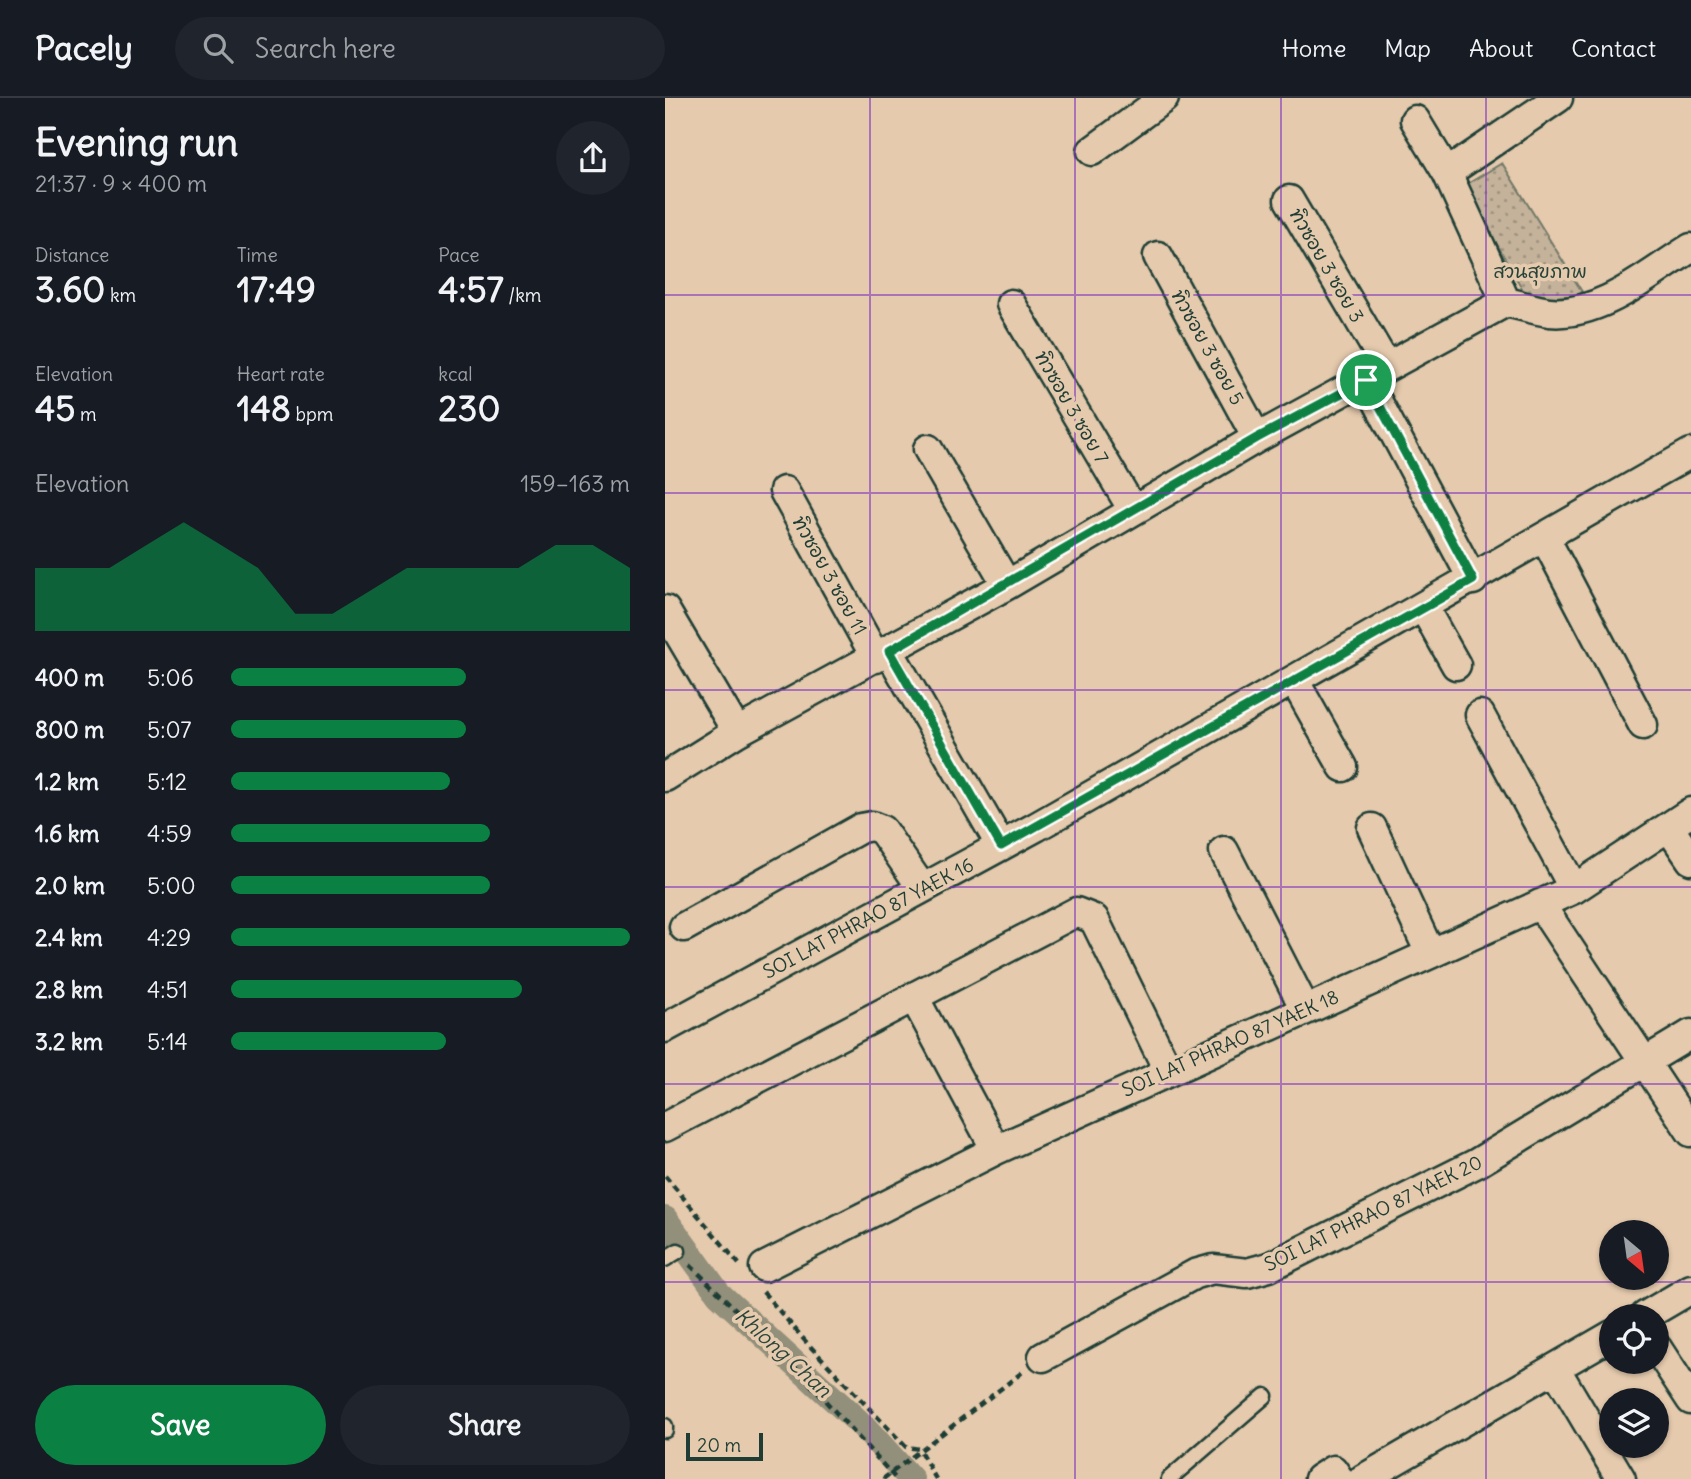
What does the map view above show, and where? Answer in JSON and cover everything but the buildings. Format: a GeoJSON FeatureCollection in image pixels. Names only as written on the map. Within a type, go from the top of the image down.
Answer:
{"type":"FeatureCollection","features":[{"type":"Feature","properties":{"kind":"street"},"geometry":{"type":"LineString","coordinates":[[1092,151],[1164,98]]}},
{"type":"Feature","properties":{"kind":"street"},"geometry":{"type":"LineString","coordinates":[[1447,173],[1558,98]]}},
{"type":"Feature","properties":{"kind":"street"},"geometry":{"type":"LineString","coordinates":[[1415,120],[1447,173],[1506,302]]}},
{"type":"Feature","properties":{"kind":"street","name":"ทิวซอย 3 ซอย 3"},"geometry":{"type":"LineString","coordinates":[[1289,200],[1376,373],[1473,580]]}},
{"type":"Feature","properties":{"kind":"street"},"geometry":{"type":"LineString","coordinates":[[665,777],[737,732],[1007,585],[1257,438],[1506,302],[1551,312],[1579,310],[1605,301],[1691,248]]}},
{"type":"Feature","properties":{"kind":"street","name":"ทิวซอย 3 ซอย 5"},"geometry":{"type":"LineString","coordinates":[[1158,256],[1257,438]]}},
{"type":"Feature","properties":{"kind":"street","name":"ทิวซอย 3 ซอย 7"},"geometry":{"type":"LineString","coordinates":[[1011,304],[1133,510]]}},
{"type":"Feature","properties":{"kind":"street"},"geometry":{"type":"LineString","coordinates":[[928,449],[1007,585]]}},
{"type":"Feature","properties":{"kind":"street","name":"SOI LAT PHRAO 87 YAEK 16"},"geometry":{"type":"LineString","coordinates":[[665,1028],[1001,846],[1473,580],[1691,453]]}},
{"type":"Feature","properties":{"kind":"street","name":"ทิวซอย 3 ซอย 11"},"geometry":{"type":"LineString","coordinates":[[784,491],[1001,846]]}},
{"type":"Feature","properties":{"kind":"street"},"geometry":{"type":"LineString","coordinates":[[1545,538],[1643,725]]}},
{"type":"Feature","properties":{"kind":"street"},"geometry":{"type":"LineString","coordinates":[[1423,608],[1456,665]]}},
{"type":"Feature","properties":{"kind":"street"},"geometry":{"type":"LineString","coordinates":[[665,610],[737,732]]}},
{"type":"Feature","properties":{"kind":"street"},"geometry":{"type":"LineString","coordinates":[[1294,680],[1343,767]]}},
{"type":"Feature","properties":{"kind":"street"},"geometry":{"type":"LineString","coordinates":[[1479,715],[1574,889]]}},
{"type":"Feature","properties":{"kind":"street"},"geometry":{"type":"LineString","coordinates":[[1680,821],[1691,860]]}},
{"type":"Feature","properties":{"kind":"street","name":"SOI LAT PHRAO 87 YAEK 18"},"geometry":{"type":"LineString","coordinates":[[756,1274],[996,1150],[1168,1070],[1574,889],[1680,821]]}},
{"type":"Feature","properties":{"kind":"street"},"geometry":{"type":"LineString","coordinates":[[684,927],[861,828],[872,826],[882,831],[922,888]]}},
{"type":"Feature","properties":{"kind":"street"},"geometry":{"type":"LineString","coordinates":[[1372,828],[1430,953]]}},
{"type":"Feature","properties":{"kind":"street"},"geometry":{"type":"LineString","coordinates":[[1224,851],[1305,1009]]}},
{"type":"Feature","properties":{"kind":"street"},"geometry":{"type":"LineString","coordinates":[[1540,904],[1691,1132]]}},
{"type":"Feature","properties":{"kind":"street"},"geometry":{"type":"LineString","coordinates":[[665,1127],[1076,912],[1094,919],[1168,1070]]}},
{"type":"Feature","properties":{"kind":"street"},"geometry":{"type":"LineString","coordinates":[[914,997],[996,1150]]}},
{"type":"Feature","properties":{"kind":"street","name":"SOI LAT PHRAO 87 YAEK 20"},"geometry":{"type":"LineString","coordinates":[[1043,1357],[1195,1274],[1213,1269],[1247,1273],[1269,1267],[1477,1163],[1691,1034]]}},
{"type":"Feature","properties":{"kind":"street"},"geometry":{"type":"LineString","coordinates":[[1665,1304],[1691,1289]]}},
{"type":"Feature","properties":{"kind":"street"},"geometry":{"type":"LineString","coordinates":[[1363,1479],[1599,1343]]}},
{"type":"Feature","properties":{"kind":"street"},"geometry":{"type":"LineString","coordinates":[[1669,1366],[1691,1400]]}},
{"type":"Feature","properties":{"kind":"street"},"geometry":{"type":"LineString","coordinates":[[1555,1368],[1621,1479]]}},
{"type":"Feature","properties":{"kind":"street"},"geometry":{"type":"LineString","coordinates":[[1319,1479],[1333,1470],[1339,1479]]}},
{"type":"Feature","properties":{"kind":"lane"},"geometry":{"type":"LineString","coordinates":[[665,1259],[678,1251]]}},
{"type":"Feature","properties":{"kind":"lane"},"geometry":{"type":"LineString","coordinates":[[1170,1479],[1265,1396]]}},
{"type":"Feature","properties":{"kind":"path"},"geometry":{"type":"LineString","coordinates":[[665,1176],[756,1274],[807,1343],[906,1447],[919,1449]]}},
{"type":"Feature","properties":{"kind":"path"},"geometry":{"type":"LineString","coordinates":[[678,1251],[700,1276],[793,1365],[896,1479]]}},
{"type":"Feature","properties":{"kind":"path"},"geometry":{"type":"LineString","coordinates":[[883,1479],[1043,1357]]}},
{"type":"Feature","properties":{"kind":"path"},"geometry":{"type":"LineString","coordinates":[[919,1449],[936,1479]]}},
{"type":"Feature","properties":{"kind":"green space","name":"สวนสุขภาพ"},"geometry":{"type":"Polygon","coordinates":[[[1502,163],[1584,295],[1565,303],[1528,299],[1464,186],[1502,163]]]}},
{"type":"Feature","properties":{"kind":"waterway","name":"Khlong Chan"},"geometry":{"type":"LineString","coordinates":[[665,1219],[719,1294],[863,1426],[911,1479]]}},
{"type":"Feature","properties":{"kind":"route"},"geometry":{"type":"LineString","coordinates":[[1366,380],[1473,580],[1001,846],[889,651],[1257,438],[1366,380]]}}]}
